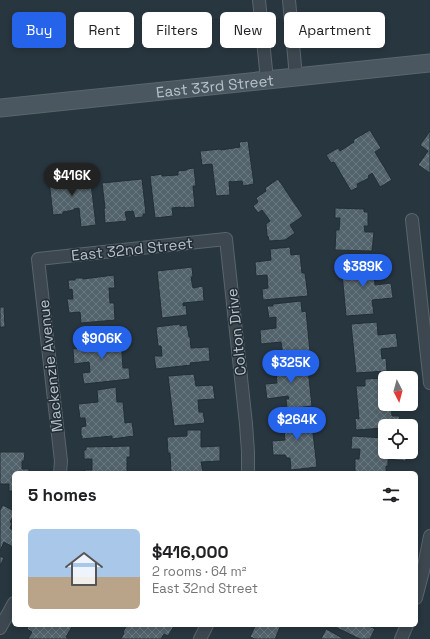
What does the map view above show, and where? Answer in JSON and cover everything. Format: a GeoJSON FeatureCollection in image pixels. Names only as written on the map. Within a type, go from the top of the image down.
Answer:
{"type":"FeatureCollection","features":[{"type":"Feature","properties":{"kind":"street"},"geometry":{"type":"LineString","coordinates":[[259,0],[267,80]]}},
{"type":"Feature","properties":{"kind":"street"},"geometry":{"type":"LineString","coordinates":[[289,0],[296,77]]}},
{"type":"Feature","properties":{"kind":"street","name":"East 33rd Street"},"geometry":{"type":"LineString","coordinates":[[0,108],[430,63]]}},
{"type":"Feature","properties":{"kind":"street"},"geometry":{"type":"LineString","coordinates":[[412,220],[430,383]]}},
{"type":"Feature","properties":{"kind":"street","name":"East 32nd Street"},"geometry":{"type":"LineString","coordinates":[[38,259],[226,239]]}},
{"type":"Feature","properties":{"kind":"street","name":"Colton Drive"},"geometry":{"type":"LineString","coordinates":[[226,239],[246,424],[248,471]]}},
{"type":"Feature","properties":{"kind":"street","name":"Mackenzie Avenue"},"geometry":{"type":"LineString","coordinates":[[38,259],[60,454],[60,471]]}},
{"type":"Feature","properties":{"kind":"street"},"geometry":{"type":"LineString","coordinates":[[418,590],[430,536]]}},
{"type":"Feature","properties":{"kind":"street"},"geometry":{"type":"LineString","coordinates":[[0,628],[12,607]]}},
{"type":"Feature","properties":{"kind":"street"},"geometry":{"type":"LineString","coordinates":[[200,639],[206,627]]}},
{"type":"Feature","properties":{"kind":"street"},"geometry":{"type":"LineString","coordinates":[[401,639],[406,627]]}},
{"type":"Feature","properties":{"kind":"building"},"geometry":{"type":"Polygon","coordinates":[[[370,130],[381,148],[375,152],[392,180],[380,187],[372,173],[368,176],[369,178],[357,184],[358,187],[351,191],[334,162],[331,163],[326,155],[338,148],[340,151],[354,142],[353,140],[370,130]]]}},
{"type":"Feature","properties":{"kind":"building"},"geometry":{"type":"Polygon","coordinates":[[[430,131],[430,173],[418,165],[428,151],[420,145],[430,131]]]}},
{"type":"Feature","properties":{"kind":"building"},"geometry":{"type":"Polygon","coordinates":[[[248,141],[254,184],[243,186],[242,181],[231,181],[229,182],[230,195],[216,196],[212,164],[202,165],[200,151],[240,147],[239,142],[248,141]]]}},
{"type":"Feature","properties":{"kind":"building"},"geometry":{"type":"Polygon","coordinates":[[[194,168],[196,186],[193,186],[195,207],[172,208],[173,216],[155,218],[150,176],[162,174],[162,176],[178,175],[178,171],[194,168]]]}},
{"type":"Feature","properties":{"kind":"building"},"geometry":{"type":"Polygon","coordinates":[[[60,172],[61,179],[90,175],[96,225],[81,227],[79,208],[63,212],[63,214],[53,215],[49,181],[46,181],[45,173],[60,172]]]}},
{"type":"Feature","properties":{"kind":"building"},"geometry":{"type":"Polygon","coordinates":[[[142,179],[146,214],[143,214],[143,217],[135,218],[133,211],[125,212],[127,221],[105,223],[102,183],[142,179]]]}},
{"type":"Feature","properties":{"kind":"building"},"geometry":{"type":"Polygon","coordinates":[[[278,179],[303,216],[290,225],[295,233],[285,240],[269,241],[266,224],[270,221],[262,210],[258,213],[253,206],[258,202],[256,198],[266,191],[265,188],[278,179]]]}},
{"type":"Feature","properties":{"kind":"building"},"geometry":{"type":"Polygon","coordinates":[[[335,208],[364,209],[364,212],[368,212],[368,226],[364,226],[365,232],[374,232],[372,251],[335,250],[336,230],[339,230],[340,218],[335,218],[335,208]]]}},
{"type":"Feature","properties":{"kind":"building"},"geometry":{"type":"Polygon","coordinates":[[[290,247],[291,255],[300,254],[302,273],[305,273],[308,296],[263,300],[262,289],[268,288],[267,275],[256,276],[255,262],[271,260],[270,249],[290,247]]]}},
{"type":"Feature","properties":{"kind":"building"},"geometry":{"type":"Polygon","coordinates":[[[371,261],[371,263],[378,263],[380,274],[374,274],[375,285],[391,283],[393,298],[372,300],[374,314],[346,316],[342,273],[346,273],[345,264],[371,261]]]}},
{"type":"Feature","properties":{"kind":"building"},"geometry":{"type":"Polygon","coordinates":[[[192,267],[193,277],[191,277],[193,288],[203,286],[204,301],[183,303],[183,306],[186,305],[187,315],[162,318],[157,271],[192,267]]]}},
{"type":"Feature","properties":{"kind":"building"},"geometry":{"type":"Polygon","coordinates":[[[114,275],[115,288],[109,288],[110,303],[114,303],[115,320],[81,323],[80,312],[69,313],[67,299],[73,299],[72,289],[69,290],[68,280],[75,280],[75,278],[83,279],[114,275]]]}},
{"type":"Feature","properties":{"kind":"building"},"geometry":{"type":"Polygon","coordinates":[[[301,301],[302,312],[306,311],[310,352],[283,355],[281,342],[261,344],[260,330],[276,328],[276,317],[269,318],[267,306],[301,301]]]}},
{"type":"Feature","properties":{"kind":"building"},"geometry":{"type":"Polygon","coordinates":[[[0,307],[4,307],[5,327],[0,327],[0,307]]]}},
{"type":"Feature","properties":{"kind":"building"},"geometry":{"type":"Polygon","coordinates":[[[377,322],[378,335],[396,333],[398,347],[381,349],[382,359],[386,358],[387,371],[356,373],[351,324],[377,322]]]}},
{"type":"Feature","properties":{"kind":"building"},"geometry":{"type":"Polygon","coordinates":[[[180,324],[180,326],[187,325],[191,348],[209,347],[210,361],[156,369],[154,356],[162,356],[161,346],[158,346],[156,327],[180,324]]]}},
{"type":"Feature","properties":{"kind":"building"},"geometry":{"type":"Polygon","coordinates":[[[108,332],[109,341],[121,340],[123,368],[129,368],[130,379],[84,384],[82,373],[90,372],[89,362],[74,364],[73,349],[91,347],[90,334],[108,332]]]}},
{"type":"Feature","properties":{"kind":"building"},"geometry":{"type":"Polygon","coordinates":[[[307,360],[312,406],[287,409],[286,399],[289,399],[288,396],[267,399],[265,384],[277,383],[276,373],[272,373],[271,364],[307,360]]]}},
{"type":"Feature","properties":{"kind":"building"},"geometry":{"type":"Polygon","coordinates":[[[194,374],[196,386],[213,385],[215,399],[198,400],[199,412],[203,412],[205,423],[174,426],[168,376],[194,374]]]}},
{"type":"Feature","properties":{"kind":"building"},"geometry":{"type":"Polygon","coordinates":[[[378,378],[378,411],[392,411],[392,416],[399,416],[400,419],[378,419],[378,428],[356,430],[355,418],[359,419],[356,386],[365,386],[365,379],[378,378]]]}},
{"type":"Feature","properties":{"kind":"building"},"geometry":{"type":"Polygon","coordinates":[[[116,387],[117,402],[123,402],[125,423],[132,422],[134,436],[112,439],[112,436],[82,439],[81,427],[86,426],[85,418],[80,418],[78,404],[98,402],[97,390],[116,387]]]}},
{"type":"Feature","properties":{"kind":"building"},"geometry":{"type":"Polygon","coordinates":[[[316,414],[317,433],[313,433],[317,467],[291,470],[290,458],[287,458],[285,455],[273,455],[272,441],[285,440],[284,429],[274,430],[273,419],[316,414]]]}},
{"type":"Feature","properties":{"kind":"building"},"geometry":{"type":"Polygon","coordinates":[[[187,430],[201,430],[201,447],[220,446],[220,461],[201,462],[203,471],[171,471],[167,437],[187,436],[187,430]]]}},
{"type":"Feature","properties":{"kind":"building"},"geometry":{"type":"Polygon","coordinates":[[[352,436],[378,438],[378,459],[388,459],[386,471],[355,471],[355,459],[359,459],[360,449],[351,449],[352,436]]]}},
{"type":"Feature","properties":{"kind":"building"},"geometry":{"type":"Polygon","coordinates":[[[130,446],[130,457],[127,457],[127,471],[85,471],[92,470],[92,459],[84,459],[84,450],[86,450],[86,447],[130,446]]]}},
{"type":"Feature","properties":{"kind":"building"},"geometry":{"type":"Polygon","coordinates":[[[0,452],[25,452],[24,461],[22,461],[22,469],[29,469],[29,471],[12,471],[12,491],[9,491],[9,484],[0,484],[0,452]]]}},
{"type":"Feature","properties":{"kind":"building"},"geometry":{"type":"Polygon","coordinates":[[[388,459],[406,459],[406,461],[388,459]]]}},
{"type":"Feature","properties":{"kind":"building"},"geometry":{"type":"Polygon","coordinates":[[[3,505],[12,510],[12,518],[10,522],[12,523],[10,528],[12,530],[12,546],[4,542],[0,551],[0,510],[3,505]]]}},
{"type":"Feature","properties":{"kind":"building"},"geometry":{"type":"Polygon","coordinates":[[[0,556],[4,558],[0,566],[0,556]]]}},
{"type":"Feature","properties":{"kind":"building"},"geometry":{"type":"Polygon","coordinates":[[[28,627],[72,627],[66,637],[69,639],[28,639],[32,632],[27,629],[28,627]]]}},
{"type":"Feature","properties":{"kind":"building"},"geometry":{"type":"Polygon","coordinates":[[[126,627],[173,627],[168,636],[164,634],[161,639],[121,639],[124,633],[123,632],[126,627]]]}},
{"type":"Feature","properties":{"kind":"building"},"geometry":{"type":"Polygon","coordinates":[[[255,627],[280,627],[275,639],[255,639],[250,637],[255,627]]]}},
{"type":"Feature","properties":{"kind":"building"},"geometry":{"type":"Polygon","coordinates":[[[335,627],[371,627],[375,629],[370,639],[360,639],[335,627]]]}},
{"type":"Feature","properties":{"kind":"building"},"geometry":{"type":"Polygon","coordinates":[[[326,629],[330,631],[344,639],[321,639],[326,629]]]}}]}
